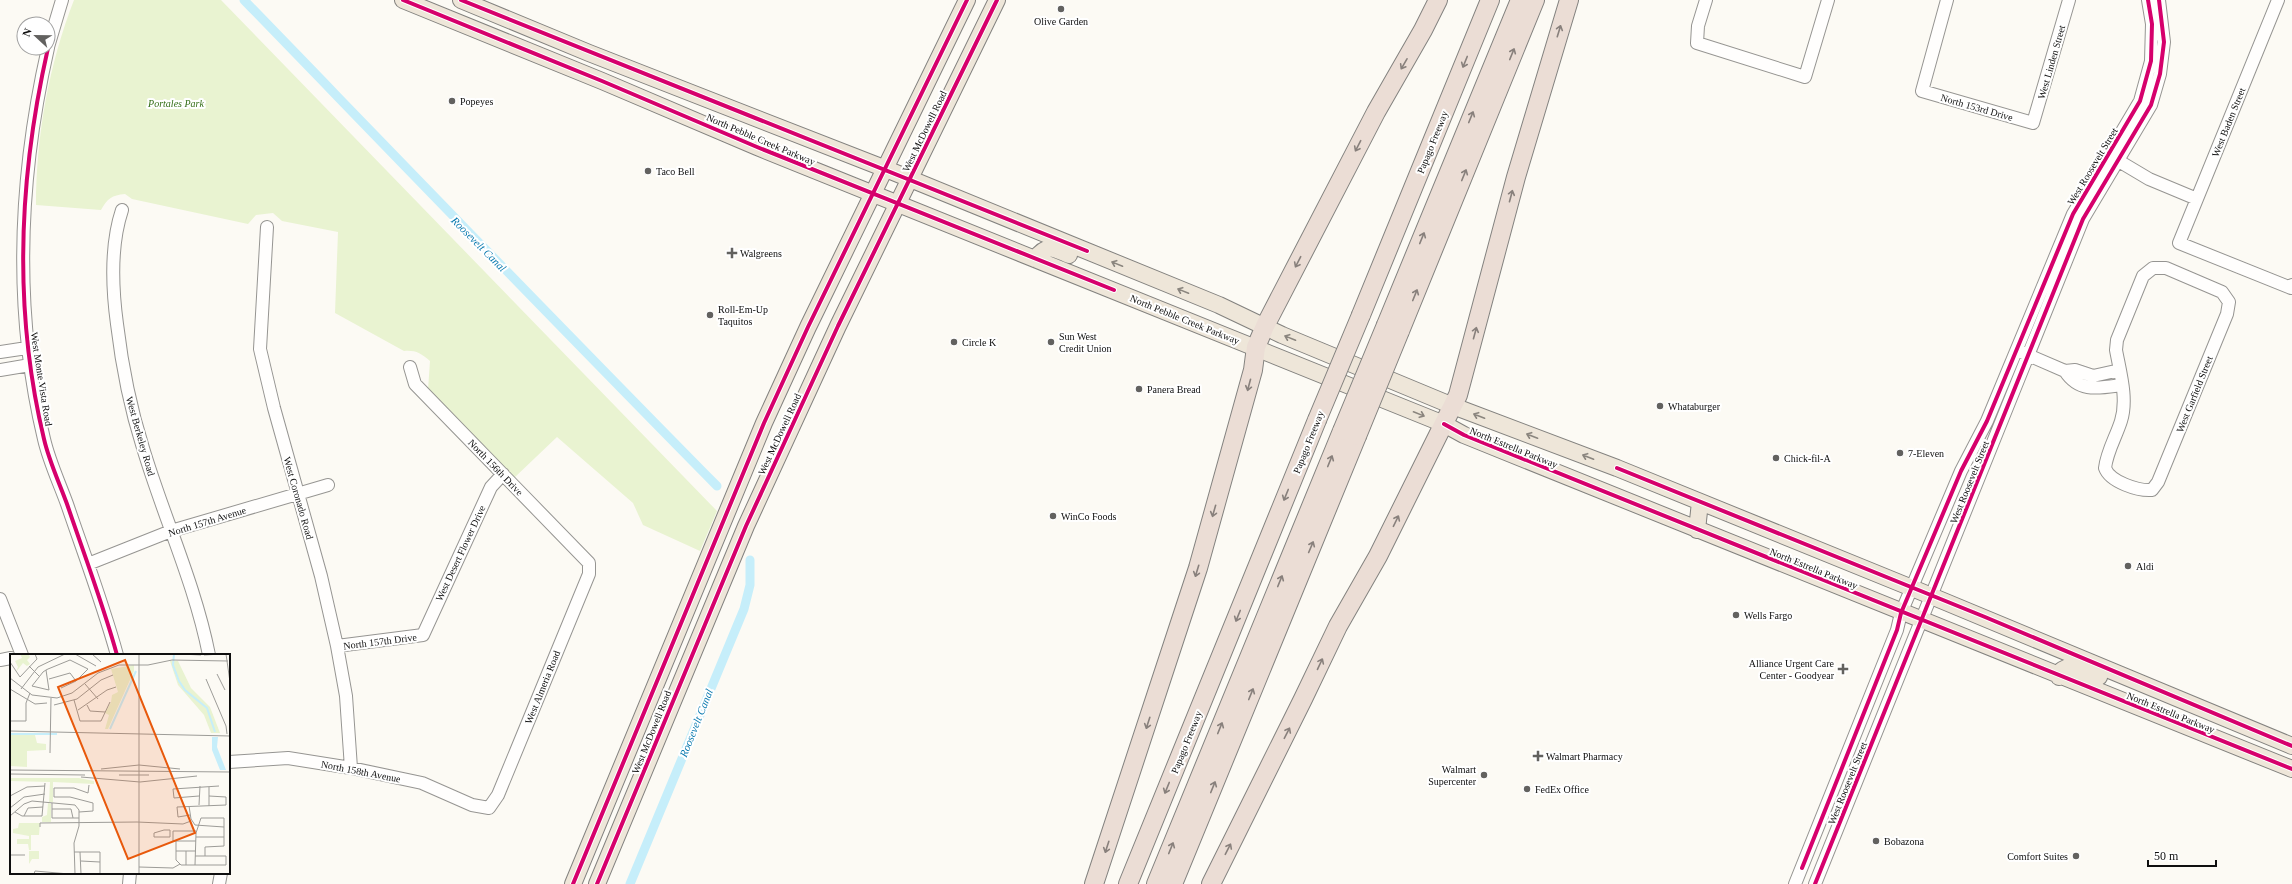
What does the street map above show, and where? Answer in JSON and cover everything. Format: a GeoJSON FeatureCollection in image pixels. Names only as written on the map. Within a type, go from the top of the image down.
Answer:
{"type":"FeatureCollection","features":[{"type":"Feature","properties":{"kind":"highway"},"geometry":{"type":"LineString","coordinates":[[1094,884],[1198,568],[1253,370],[1256,347],[1264,326],[1376,112],[1423,30],[1438,0]]}},
{"type":"Feature","properties":{"kind":"highway","name":"Papago Freeway"},"geometry":{"type":"LineString","coordinates":[[1128,884],[1490,0]]}},
{"type":"Feature","properties":{"kind":"highway"},"geometry":{"type":"LineString","coordinates":[[1173,884],[1393,328],[1520,0]]}},
{"type":"Feature","properties":{"kind":"highway"},"geometry":{"type":"LineString","coordinates":[[1393,328],[1535,0]]}},
{"type":"Feature","properties":{"kind":"highway"},"geometry":{"type":"LineString","coordinates":[[1211,884],[1338,626],[1378,556],[1458,395],[1477,328],[1516,176],[1569,0]]}},
{"type":"Feature","properties":{"kind":"highway"},"geometry":{"type":"LineString","coordinates":[[1156,884],[1350,434]]}},
{"type":"Feature","properties":{"kind":"main road","name":"North Pebble Creek Parkway"},"geometry":{"type":"LineString","coordinates":[[402,0],[898,204],[1256,347]]}},
{"type":"Feature","properties":{"kind":"main road","name":"North Pebble Creek Parkway"},"geometry":{"type":"LineString","coordinates":[[461,0],[546,36],[886,169],[1264,326]]}},
{"type":"Feature","properties":{"kind":"main road","name":"West McDowell Road"},"geometry":{"type":"LineString","coordinates":[[573,884],[764,423],[808,327],[967,0]]}},
{"type":"Feature","properties":{"kind":"main road"},"geometry":{"type":"LineString","coordinates":[[988,0],[988,20]]}},
{"type":"Feature","properties":{"kind":"main road","name":"West McDowell Road"},"geometry":{"type":"LineString","coordinates":[[597,884],[674,695],[743,532],[909,179],[997,0]]}},
{"type":"Feature","properties":{"kind":"main road"},"geometry":{"type":"LineString","coordinates":[[1035,259],[1046,248],[1052,248],[1076,258],[1087,252]]}},
{"type":"Feature","properties":{"kind":"main road","name":"North Estrella Parkway"},"geometry":{"type":"LineString","coordinates":[[1264,326],[1453,406],[1700,502],[2286,743]]}},
{"type":"Feature","properties":{"kind":"main road","name":"North Estrella Parkway"},"geometry":{"type":"LineString","coordinates":[[1256,347],[1922,622],[2192,728],[2292,770]]}},
{"type":"Feature","properties":{"kind":"main road"},"geometry":{"type":"LineString","coordinates":[[764,423],[789,432]]}},
{"type":"Feature","properties":{"kind":"main road"},"geometry":{"type":"LineString","coordinates":[[1697,530],[1700,502]]}},
{"type":"Feature","properties":{"kind":"main road"},"geometry":{"type":"LineString","coordinates":[[674,695],[668,687],[668,677],[696,609],[693,592]]}},
{"type":"Feature","properties":{"kind":"main road"},"geometry":{"type":"LineString","coordinates":[[2059,677],[2062,670],[2070,666],[2135,691],[2149,687]]}},
{"type":"Feature","properties":{"kind":"main road"},"geometry":{"type":"LineString","coordinates":[[2192,728],[2197,718],[2243,736],[2286,743]]}},
{"type":"Feature","properties":{"kind":"street","name":"West Monte Vista Road"},"geometry":{"type":"LineString","coordinates":[[56,21],[62,0]]}},
{"type":"Feature","properties":{"kind":"street"},"geometry":{"type":"LineString","coordinates":[[1706,0],[1698,26],[1696,43],[1805,77],[1828,0]]}},
{"type":"Feature","properties":{"kind":"street","name":"North 153rd Drive"},"geometry":{"type":"LineString","coordinates":[[1947,0],[1922,91],[2033,123]]}},
{"type":"Feature","properties":{"kind":"street","name":"West Linden Street"},"geometry":{"type":"LineString","coordinates":[[2033,123],[2068,0]]}},
{"type":"Feature","properties":{"kind":"street","name":"West Roosevelt Street"},"geometry":{"type":"LineString","coordinates":[[1795,884],[1897,630],[1901,613],[1961,470],[1987,421],[2073,214],[2135,111],[2148,73],[2152,36],[2148,0]]}},
{"type":"Feature","properties":{"kind":"street","name":"West Roosevelt Street"},"geometry":{"type":"LineString","coordinates":[[1815,884],[2083,220],[2146,114],[2157,85],[2164,42],[2160,0]]}},
{"type":"Feature","properties":{"kind":"street","name":"West Baden Street"},"geometry":{"type":"LineString","coordinates":[[2278,0],[2179,243],[2291,286]]}},
{"type":"Feature","properties":{"kind":"street","name":"West Monte Vista Road"},"geometry":{"type":"LineString","coordinates":[[46,56],[35,104],[28,158],[22,278],[27,348],[44,440],[105,611],[117,654]]}},
{"type":"Feature","properties":{"kind":"street"},"geometry":{"type":"LineString","coordinates":[[2108,154],[2149,179],[2197,199]]}},
{"type":"Feature","properties":{"kind":"street","name":"West Berkeley Road"},"geometry":{"type":"LineString","coordinates":[[122,210],[115,230],[114,297],[123,367],[143,449],[197,601],[209,654]]}},
{"type":"Feature","properties":{"kind":"street","name":"West Coronado Road"},"geometry":{"type":"LineString","coordinates":[[267,227],[260,349],[274,408],[321,576],[337,646],[346,696],[351,768]]}},
{"type":"Feature","properties":{"kind":"street","name":"West Garfield Street"},"geometry":{"type":"LineString","coordinates":[[2120,370],[2117,340],[2144,276],[2153,268],[2166,268],[2222,292],[2227,297],[2229,302],[2227,314],[2152,490],[2143,490],[2111,477],[2105,468],[2107,455],[2121,422],[2124,408],[2122,385]]}},
{"type":"Feature","properties":{"kind":"street"},"geometry":{"type":"LineString","coordinates":[[0,352],[27,348]]}},
{"type":"Feature","properties":{"kind":"street"},"geometry":{"type":"LineString","coordinates":[[2016,350],[2065,371],[2075,370],[2095,375],[2120,370],[2122,385],[2095,388],[2071,381],[2065,371]]}},
{"type":"Feature","properties":{"kind":"street"},"geometry":{"type":"LineString","coordinates":[[0,370],[30,365]]}},
{"type":"Feature","properties":{"kind":"street","name":"North 156th Drive"},"geometry":{"type":"LineString","coordinates":[[410,367],[414,384],[589,563]]}},
{"type":"Feature","properties":{"kind":"street"},"geometry":{"type":"LineString","coordinates":[[2095,375],[2095,388]]}},
{"type":"Feature","properties":{"kind":"street","name":"West Desert Flower Drive"},"geometry":{"type":"LineString","coordinates":[[423,635],[491,487],[503,474]]}},
{"type":"Feature","properties":{"kind":"street","name":"North 157th Avenue"},"geometry":{"type":"LineString","coordinates":[[88,564],[171,531],[328,485]]}},
{"type":"Feature","properties":{"kind":"street","name":"West Almeria Road"},"geometry":{"type":"LineString","coordinates":[[489,808],[498,795],[586,582],[589,574],[589,563]]}},
{"type":"Feature","properties":{"kind":"street"},"geometry":{"type":"LineString","coordinates":[[0,599],[22,654]]}},
{"type":"Feature","properties":{"kind":"street","name":"North 157th Drive"},"geometry":{"type":"LineString","coordinates":[[337,646],[423,635]]}},
{"type":"Feature","properties":{"kind":"street"},"geometry":{"type":"LineString","coordinates":[[0,660],[10,658]]}},
{"type":"Feature","properties":{"kind":"street","name":"North 158th Avenue"},"geometry":{"type":"LineString","coordinates":[[230,762],[288,758],[351,768],[422,783],[472,805],[489,808]]}},
{"type":"Feature","properties":{"kind":"street"},"geometry":{"type":"LineString","coordinates":[[129,884],[130,874]]}},
{"type":"Feature","properties":{"kind":"street"},"geometry":{"type":"LineString","coordinates":[[219,884],[221,874]]}},
{"type":"Feature","properties":{"kind":"green space","name":"Portales Park"},"geometry":{"type":"Polygon","coordinates":[[[74,0],[221,0],[717,511],[700,551],[643,525],[633,503],[557,437],[514,478],[428,390],[430,361],[418,353],[404,351],[335,313],[338,232],[282,221],[273,213],[256,215],[248,224],[132,199],[125,194],[110,198],[101,210],[36,205],[38,153],[41,127],[51,75],[65,24],[74,0]]]}},
{"type":"Feature","properties":{"kind":"waterway","name":"Roosevelt Canal"},"geometry":{"type":"LineString","coordinates":[[244,0],[717,486]]}},
{"type":"Feature","properties":{"kind":"waterway","name":"Roosevelt Canal"},"geometry":{"type":"LineString","coordinates":[[630,884],[744,609],[750,585],[750,560]]}},
{"type":"Feature","properties":{"kind":"cycle path"},"geometry":{"type":"LineString","coordinates":[[403,0],[602,81],[757,147],[1114,290]]}},
{"type":"Feature","properties":{"kind":"cycle path"},"geometry":{"type":"LineString","coordinates":[[461,0],[1087,251]]}},
{"type":"Feature","properties":{"kind":"cycle path"},"geometry":{"type":"LineString","coordinates":[[573,884],[764,423],[808,327],[967,0]]}},
{"type":"Feature","properties":{"kind":"cycle path"},"geometry":{"type":"LineString","coordinates":[[597,884],[746,526],[838,326],[997,0]]}},
{"type":"Feature","properties":{"kind":"cycle path"},"geometry":{"type":"LineString","coordinates":[[1802,868],[1897,630],[1901,613],[1961,471],[1987,421],[2073,214],[2140,101],[2151,61],[2152,24],[2148,0]]}},
{"type":"Feature","properties":{"kind":"cycle path"},"geometry":{"type":"LineString","coordinates":[[1815,884],[2083,219],[2151,105],[2160,74],[2164,42],[2159,0]]}},
{"type":"Feature","properties":{"kind":"cycle path"},"geometry":{"type":"LineString","coordinates":[[46,56],[38,96],[26,194],[24,292],[27,341],[34,390],[46,447],[106,617],[117,654]]}},
{"type":"Feature","properties":{"kind":"cycle path"},"geometry":{"type":"LineString","coordinates":[[1444,424],[1464,435],[2292,769]]}},
{"type":"Feature","properties":{"kind":"cycle path"},"geometry":{"type":"LineString","coordinates":[[1617,468],[1985,617],[2292,746]]}},
{"type":"Feature","properties":{"kind":"place","name":"Olive Garden"},"geometry":{"type":"Point","coordinates":[1061,9]}},
{"type":"Feature","properties":{"kind":"place","name":"Popeyes"},"geometry":{"type":"Point","coordinates":[452,101]}},
{"type":"Feature","properties":{"kind":"place","name":"Taco Bell"},"geometry":{"type":"Point","coordinates":[648,171]}},
{"type":"Feature","properties":{"kind":"place","name":"Walgreens"},"geometry":{"type":"Point","coordinates":[732,253]}},
{"type":"Feature","properties":{"kind":"place","name":"Roll-Em-Up Taquitos"},"geometry":{"type":"Point","coordinates":[710,315]}},
{"type":"Feature","properties":{"kind":"place","name":"Circle K"},"geometry":{"type":"Point","coordinates":[954,342]}},
{"type":"Feature","properties":{"kind":"place","name":"Sun West Credit Union"},"geometry":{"type":"Point","coordinates":[1051,342]}},
{"type":"Feature","properties":{"kind":"place","name":"Panera Bread"},"geometry":{"type":"Point","coordinates":[1139,389]}},
{"type":"Feature","properties":{"kind":"place","name":"Whataburger"},"geometry":{"type":"Point","coordinates":[1660,406]}},
{"type":"Feature","properties":{"kind":"place","name":"7-Eleven"},"geometry":{"type":"Point","coordinates":[1900,453]}},
{"type":"Feature","properties":{"kind":"place","name":"Chick-fil-A"},"geometry":{"type":"Point","coordinates":[1776,458]}},
{"type":"Feature","properties":{"kind":"place","name":"WinCo Foods"},"geometry":{"type":"Point","coordinates":[1053,516]}},
{"type":"Feature","properties":{"kind":"place","name":"Aldi"},"geometry":{"type":"Point","coordinates":[2128,566]}},
{"type":"Feature","properties":{"kind":"place","name":"Wells Fargo"},"geometry":{"type":"Point","coordinates":[1736,615]}},
{"type":"Feature","properties":{"kind":"place","name":"Alliance Urgent Care Center - Goodyear"},"geometry":{"type":"Point","coordinates":[1843,669]}},
{"type":"Feature","properties":{"kind":"place","name":"Walmart Pharmacy"},"geometry":{"type":"Point","coordinates":[1538,756]}},
{"type":"Feature","properties":{"kind":"place","name":"Walmart Supercenter"},"geometry":{"type":"Point","coordinates":[1484,775]}},
{"type":"Feature","properties":{"kind":"place","name":"FedEx Office"},"geometry":{"type":"Point","coordinates":[1527,789]}},
{"type":"Feature","properties":{"kind":"place","name":"Bobazona"},"geometry":{"type":"Point","coordinates":[1876,841]}},
{"type":"Feature","properties":{"kind":"place","name":"Comfort Suites"},"geometry":{"type":"Point","coordinates":[2076,856]}}]}
